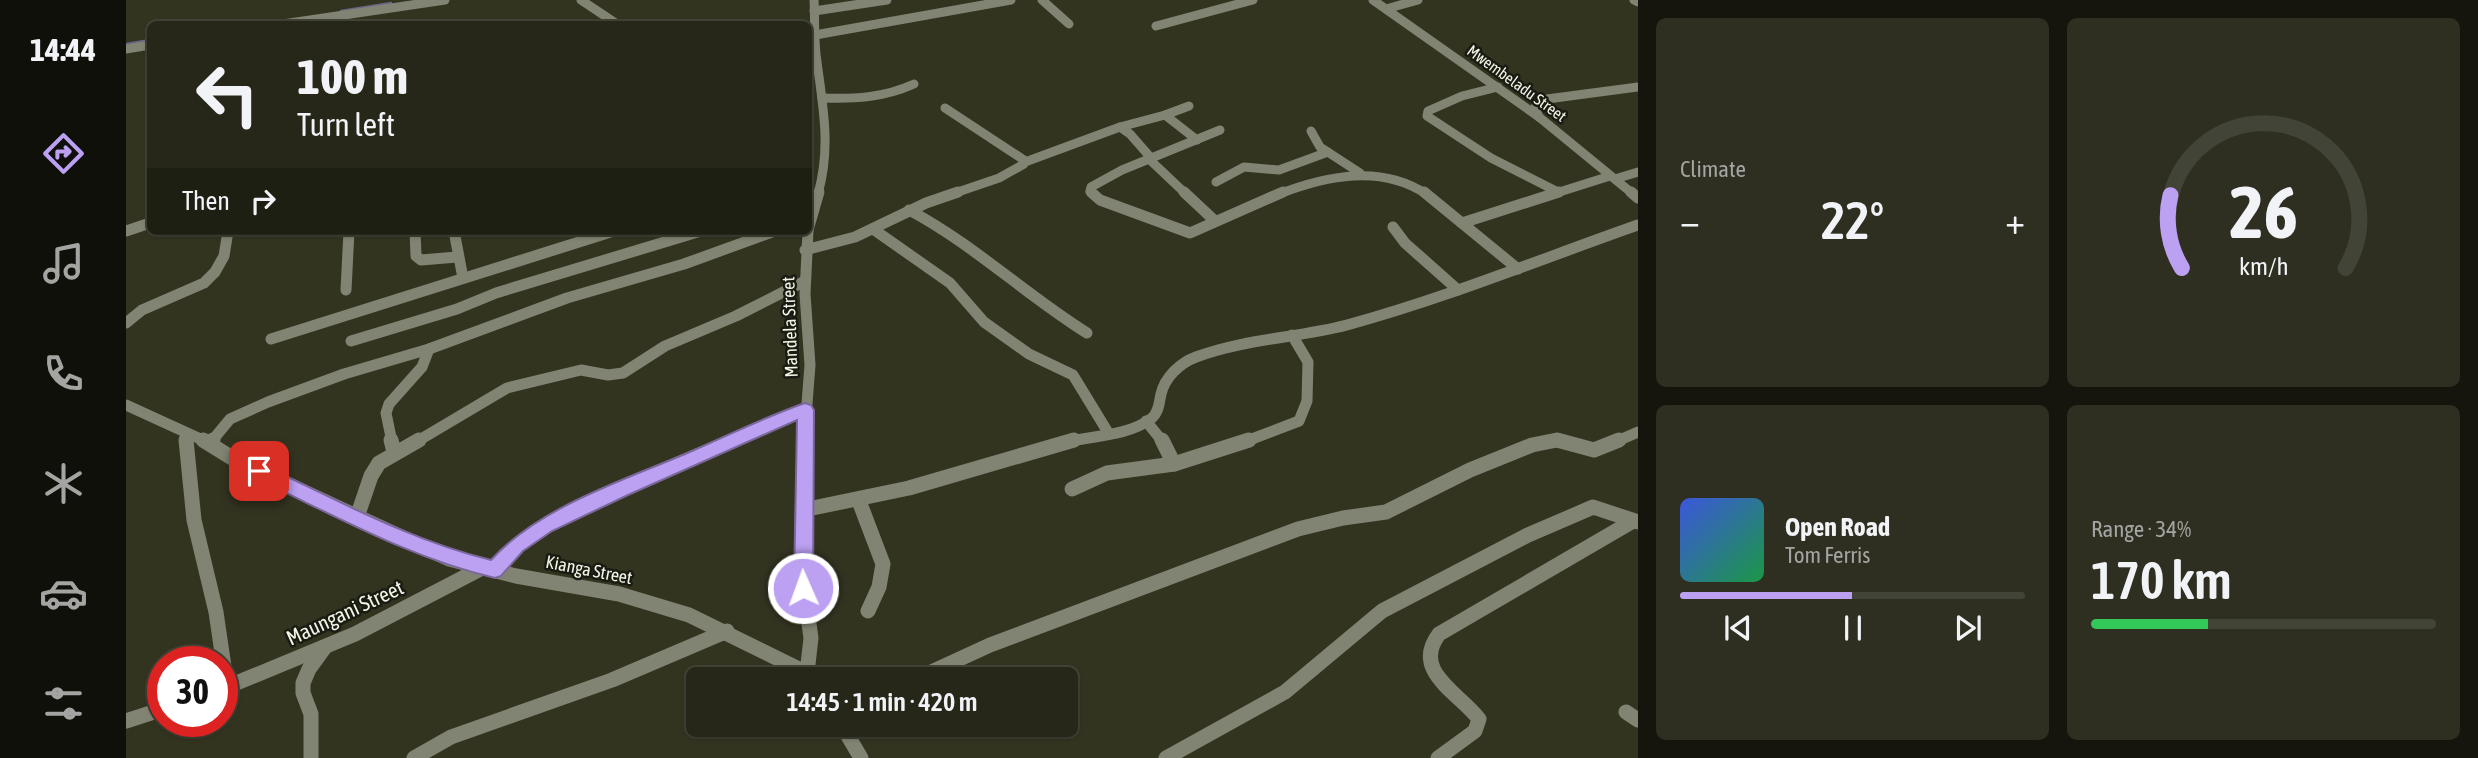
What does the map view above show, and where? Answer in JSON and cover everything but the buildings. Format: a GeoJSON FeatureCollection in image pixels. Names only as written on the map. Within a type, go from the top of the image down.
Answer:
{"type":"FeatureCollection","features":[{"type":"Feature","properties":{"kind":"street"},"geometry":{"type":"LineString","coordinates":[[332,20],[445,0]]}},
{"type":"Feature","properties":{"kind":"street"},"geometry":{"type":"LineString","coordinates":[[581,0],[612,21]]}},
{"type":"Feature","properties":{"kind":"street","name":"Mandela Street"},"geometry":{"type":"LineString","coordinates":[[812,213],[821,184],[826,148],[826,118],[813,39],[814,0]]}},
{"type":"Feature","properties":{"kind":"street"},"geometry":{"type":"LineString","coordinates":[[814,11],[887,0]]}},
{"type":"Feature","properties":{"kind":"street"},"geometry":{"type":"LineString","coordinates":[[958,0],[966,8]]}},
{"type":"Feature","properties":{"kind":"street"},"geometry":{"type":"LineString","coordinates":[[813,39],[1012,0]]}},
{"type":"Feature","properties":{"kind":"street"},"geometry":{"type":"LineString","coordinates":[[1042,0],[1069,24]]}},
{"type":"Feature","properties":{"kind":"street"},"geometry":{"type":"LineString","coordinates":[[1156,26],[1253,0]]}},
{"type":"Feature","properties":{"kind":"street","name":"Mwembeladu Street"},"geometry":{"type":"LineString","coordinates":[[1373,0],[1539,117],[1638,198]]}},
{"type":"Feature","properties":{"kind":"street"},"geometry":{"type":"LineString","coordinates":[[1387,9],[1418,0]]}},
{"type":"Feature","properties":{"kind":"street"},"geometry":{"type":"LineString","coordinates":[[126,49],[147,46]]}},
{"type":"Feature","properties":{"kind":"street"},"geometry":{"type":"LineString","coordinates":[[822,98],[874,99],[914,84]]}},
{"type":"Feature","properties":{"kind":"street"},"geometry":{"type":"LineString","coordinates":[[1498,87],[1485,88],[1439,105],[1428,111],[1427,116],[1491,158],[1558,192]]}},
{"type":"Feature","properties":{"kind":"street"},"geometry":{"type":"LineString","coordinates":[[1539,117],[1535,107],[1547,99],[1638,87]]}},
{"type":"Feature","properties":{"kind":"street"},"geometry":{"type":"LineString","coordinates":[[805,250],[847,240],[909,210],[999,178],[1025,162],[1120,127],[1188,106]]}},
{"type":"Feature","properties":{"kind":"street"},"geometry":{"type":"LineString","coordinates":[[945,108],[1025,162]]}},
{"type":"Feature","properties":{"kind":"street"},"geometry":{"type":"LineString","coordinates":[[1165,115],[1197,140]]}},
{"type":"Feature","properties":{"kind":"street"},"geometry":{"type":"LineString","coordinates":[[1120,127],[1215,221]]}},
{"type":"Feature","properties":{"kind":"street"},"geometry":{"type":"LineString","coordinates":[[1220,130],[1150,158],[1091,187],[1090,191],[1100,200],[1184,232],[1194,232],[1292,191],[1343,175],[1360,173],[1410,183],[1518,269]]}},
{"type":"Feature","properties":{"kind":"street"},"geometry":{"type":"LineString","coordinates":[[1311,131],[1315,141],[1360,173]]}},
{"type":"Feature","properties":{"kind":"street"},"geometry":{"type":"LineString","coordinates":[[1216,182],[1244,167],[1279,170],[1328,152]]}},
{"type":"Feature","properties":{"kind":"street"},"geometry":{"type":"LineString","coordinates":[[1462,223],[1558,192],[1638,172]]}},
{"type":"Feature","properties":{"kind":"street"},"geometry":{"type":"LineString","coordinates":[[909,210],[946,230],[1047,308],[1087,333]]}},
{"type":"Feature","properties":{"kind":"street"},"geometry":{"type":"LineString","coordinates":[[126,231],[147,224]]}},
{"type":"Feature","properties":{"kind":"street"},"geometry":{"type":"LineString","coordinates":[[803,510],[859,501],[1057,443],[1109,434],[1154,416],[1161,404],[1163,387],[1176,369],[1190,359],[1234,346],[1342,326],[1458,290],[1638,225]]}},
{"type":"Feature","properties":{"kind":"street"},"geometry":{"type":"LineString","coordinates":[[1393,227],[1405,243],[1458,290]]}},
{"type":"Feature","properties":{"kind":"street"},"geometry":{"type":"LineString","coordinates":[[873,229],[950,283],[984,322],[1029,354],[1073,375],[1109,434]]}},
{"type":"Feature","properties":{"kind":"street"},"geometry":{"type":"LineString","coordinates":[[126,323],[144,308],[202,286],[214,275],[225,256],[228,235]]}},
{"type":"Feature","properties":{"kind":"street"},"geometry":{"type":"LineString","coordinates":[[346,290],[349,235]]}},
{"type":"Feature","properties":{"kind":"street"},"geometry":{"type":"LineString","coordinates":[[415,235],[416,256],[421,261],[457,257]]}},
{"type":"Feature","properties":{"kind":"street"},"geometry":{"type":"LineString","coordinates":[[454,235],[463,278]]}},
{"type":"Feature","properties":{"kind":"street"},"geometry":{"type":"LineString","coordinates":[[271,339],[601,235]]}},
{"type":"Feature","properties":{"kind":"street"},"geometry":{"type":"LineString","coordinates":[[351,341],[688,235]]}},
{"type":"Feature","properties":{"kind":"street"},"geometry":{"type":"LineString","coordinates":[[210,443],[222,427],[240,413],[344,374],[429,349],[567,298],[684,264],[764,235]]}},
{"type":"Feature","properties":{"kind":"street","name":"Mandela Street"},"geometry":{"type":"LineString","coordinates":[[806,235],[805,281],[810,366],[805,410],[801,566],[811,638],[809,667]]}},
{"type":"Feature","properties":{"kind":"street"},"geometry":{"type":"LineString","coordinates":[[357,517],[371,476],[379,463],[507,388],[582,370],[608,375],[623,373],[665,346],[736,316],[805,281]]}},
{"type":"Feature","properties":{"kind":"street"},"geometry":{"type":"LineString","coordinates":[[1072,489],[1107,473],[1174,464],[1213,453],[1299,421],[1307,401],[1308,362],[1293,335]]}},
{"type":"Feature","properties":{"kind":"street"},"geometry":{"type":"LineString","coordinates":[[394,452],[386,413],[389,404],[422,366],[429,349]]}},
{"type":"Feature","properties":{"kind":"street","name":"Kianga Street"},"geometry":{"type":"LineString","coordinates":[[126,405],[210,443],[237,461],[413,544],[488,569],[619,594],[689,615],[727,631],[793,667]]}},
{"type":"Feature","properties":{"kind":"street"},"geometry":{"type":"LineString","coordinates":[[488,569],[545,526],[621,489],[805,410]]}},
{"type":"Feature","properties":{"kind":"street"},"geometry":{"type":"LineString","coordinates":[[1146,421],[1167,446],[1174,464]]}},
{"type":"Feature","properties":{"kind":"street"},"geometry":{"type":"LineString","coordinates":[[942,667],[990,645],[1298,529],[1343,518],[1386,512],[1470,470],[1532,445],[1557,440],[1594,450],[1638,432]]}},
{"type":"Feature","properties":{"kind":"street"},"geometry":{"type":"LineString","coordinates":[[186,433],[194,520],[216,612],[220,646]]}},
{"type":"Feature","properties":{"kind":"street"},"geometry":{"type":"LineString","coordinates":[[859,501],[883,564],[879,587],[867,611]]}},
{"type":"Feature","properties":{"kind":"street"},"geometry":{"type":"LineString","coordinates":[[1166,758],[1285,692],[1382,611],[1528,535],[1594,507],[1636,522]]}},
{"type":"Feature","properties":{"kind":"street"},"geometry":{"type":"LineString","coordinates":[[1438,758],[1475,731],[1479,719],[1437,676],[1428,657],[1430,641],[1636,522]]}},
{"type":"Feature","properties":{"kind":"street","name":"Maungani Street"},"geometry":{"type":"LineString","coordinates":[[238,683],[325,647],[488,569]]}},
{"type":"Feature","properties":{"kind":"street"},"geometry":{"type":"LineString","coordinates":[[414,758],[451,737],[612,680],[727,631]]}},
{"type":"Feature","properties":{"kind":"street"},"geometry":{"type":"LineString","coordinates":[[311,758],[311,713],[303,693],[303,684],[309,668],[325,647]]}},
{"type":"Feature","properties":{"kind":"street"},"geometry":{"type":"LineString","coordinates":[[126,721],[147,714]]}},
{"type":"Feature","properties":{"kind":"street"},"geometry":{"type":"LineString","coordinates":[[848,737],[860,758]]}},
{"type":"Feature","properties":{"kind":"waterway"},"geometry":{"type":"LineString","coordinates":[[341,11],[391,3]]}},
{"type":"Feature","properties":{"kind":"waterway"},"geometry":{"type":"LineString","coordinates":[[126,44],[147,40]]}},
{"type":"Feature","properties":{"kind":"route"},"geometry":{"type":"LineString","coordinates":[[259,471],[413,544],[449,559],[495,570],[517,545],[545,526],[621,489],[805,410],[801,566],[803,588]]}}]}
